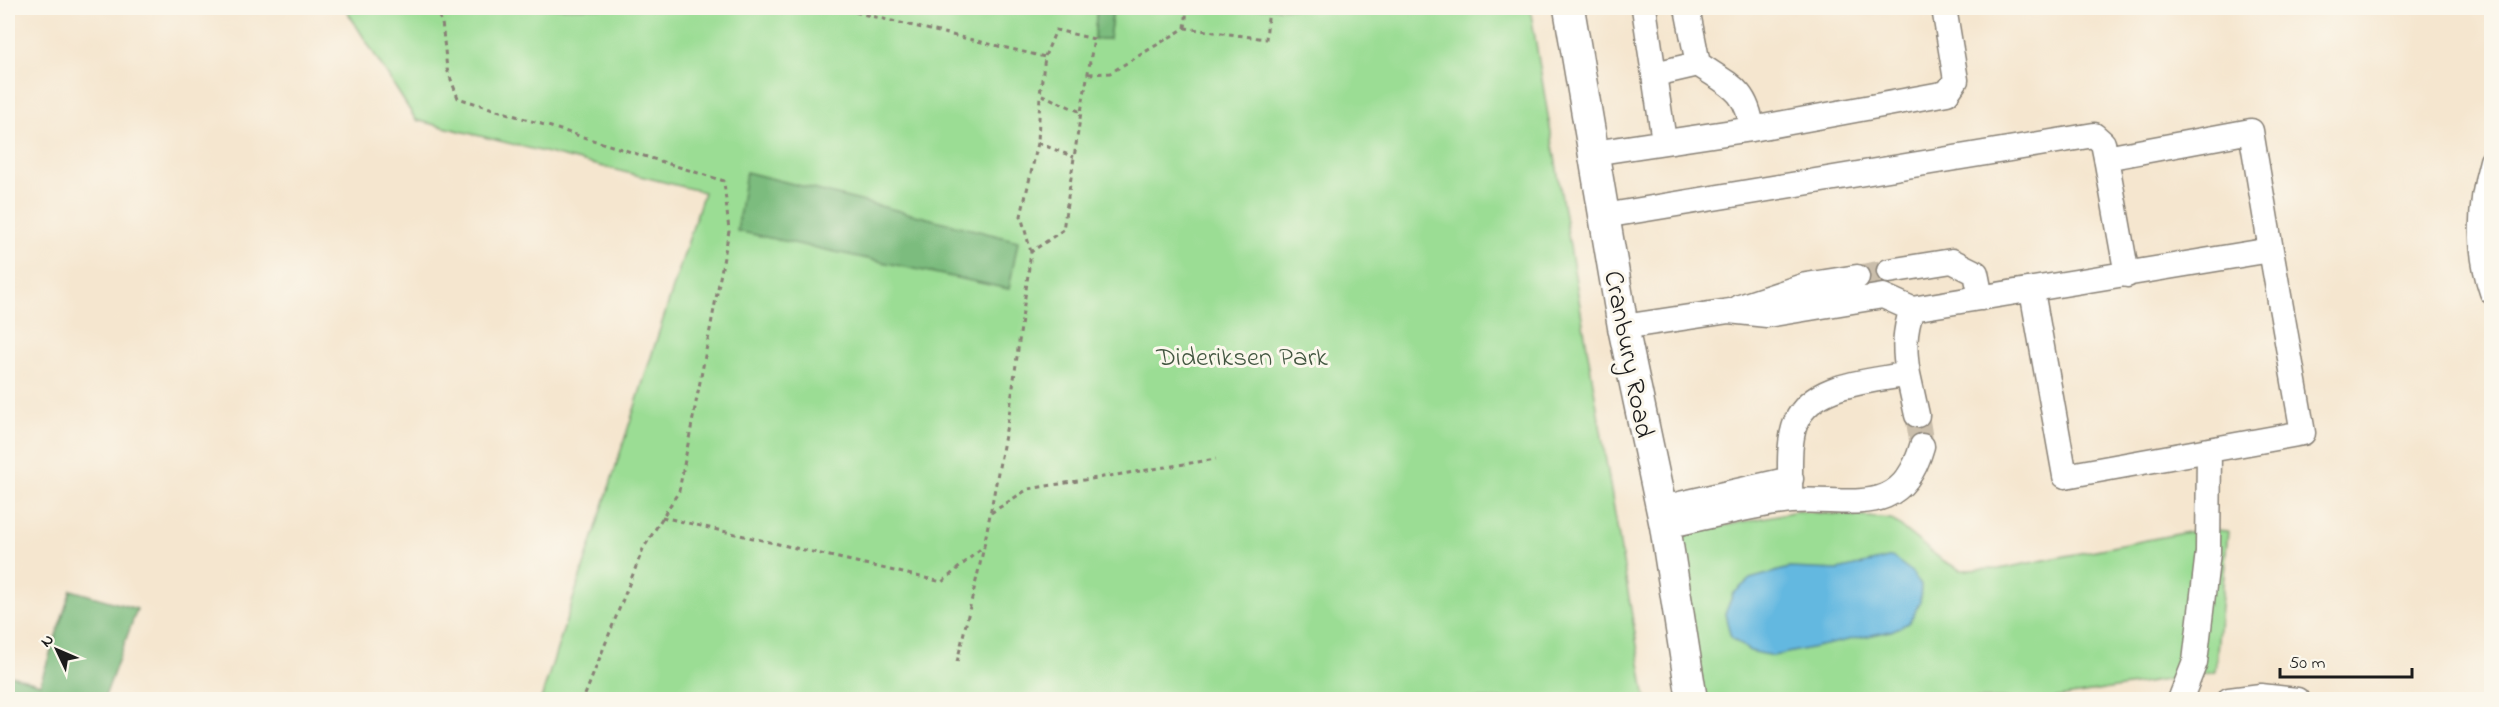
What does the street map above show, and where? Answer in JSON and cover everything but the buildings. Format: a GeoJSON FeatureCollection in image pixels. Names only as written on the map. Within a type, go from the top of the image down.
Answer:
{"type":"FeatureCollection","features":[{"type":"Feature","properties":{"kind":"main road","name":"Cranbury Road"},"geometry":{"type":"LineString","coordinates":[[1569,8],[1623,327],[1663,517],[1692,699]]}},
{"type":"Feature","properties":{"kind":"street"},"geometry":{"type":"LineString","coordinates":[[1644,8],[1664,141]]}},
{"type":"Feature","properties":{"kind":"street"},"geometry":{"type":"LineString","coordinates":[[1688,8],[1698,64],[1744,96],[1749,108],[1752,129]]}},
{"type":"Feature","properties":{"kind":"street"},"geometry":{"type":"LineString","coordinates":[[1593,153],[1752,129],[1947,93],[1956,80],[1944,8]]}},
{"type":"Feature","properties":{"kind":"street"},"geometry":{"type":"LineString","coordinates":[[1655,74],[1698,64]]}},
{"type":"Feature","properties":{"kind":"street"},"geometry":{"type":"LineString","coordinates":[[2032,291],[2065,476],[2303,433],[2251,131],[2106,158]]}},
{"type":"Feature","properties":{"kind":"street"},"geometry":{"type":"LineString","coordinates":[[1604,216],[2094,135],[2103,143],[2127,275]]}},
{"type":"Feature","properties":{"kind":"street"},"geometry":{"type":"LineString","coordinates":[[2492,160],[2481,207],[2486,274],[2492,291]]}},
{"type":"Feature","properties":{"kind":"street"},"geometry":{"type":"LineString","coordinates":[[1729,311],[1767,315],[1883,296],[1912,309],[2271,250]]}},
{"type":"Feature","properties":{"kind":"street"},"geometry":{"type":"LineString","coordinates":[[1889,272],[1952,261],[1976,273],[1980,298]]}},
{"type":"Feature","properties":{"kind":"street"},"geometry":{"type":"LineString","coordinates":[[1623,327],[1729,311],[1806,285],[1857,277]]}},
{"type":"Feature","properties":{"kind":"street"},"geometry":{"type":"LineString","coordinates":[[1912,309],[1905,329],[1904,349],[1917,414]]}},
{"type":"Feature","properties":{"kind":"street"},"geometry":{"type":"LineString","coordinates":[[1791,490],[1796,422],[1811,402],[1829,391],[1908,374]]}},
{"type":"Feature","properties":{"kind":"street"},"geometry":{"type":"LineString","coordinates":[[1663,517],[1791,490],[1866,502],[1885,496],[1902,485],[1916,467],[1922,446]]}},
{"type":"Feature","properties":{"kind":"street"},"geometry":{"type":"LineString","coordinates":[[2180,699],[2195,662],[2208,552],[2209,450]]}},
{"type":"Feature","properties":{"kind":"street"},"geometry":{"type":"LineString","coordinates":[[2229,699],[2261,696],[2297,699]]}},
{"type":"Feature","properties":{"kind":"path"},"geometry":{"type":"LineString","coordinates":[[434,8],[442,22],[447,69],[458,98],[724,181],[729,231],[678,491],[642,549],[584,699]]}},
{"type":"Feature","properties":{"kind":"path"},"geometry":{"type":"LineString","coordinates":[[837,8],[1045,57]]}},
{"type":"Feature","properties":{"kind":"path"},"geometry":{"type":"LineString","coordinates":[[1185,28],[1187,8]]}},
{"type":"Feature","properties":{"kind":"path"},"geometry":{"type":"LineString","coordinates":[[1089,74],[1110,72],[1185,28],[1266,39],[1269,8]]}},
{"type":"Feature","properties":{"kind":"path"},"geometry":{"type":"LineString","coordinates":[[957,662],[991,513],[1010,409],[1031,252],[1021,216],[1038,143],[1040,94],[1045,57],[1056,30],[1094,39],[1063,230],[1031,252]]}},
{"type":"Feature","properties":{"kind":"path"},"geometry":{"type":"LineString","coordinates":[[1040,94],[1081,112]]}},
{"type":"Feature","properties":{"kind":"path"},"geometry":{"type":"LineString","coordinates":[[1038,143],[1074,156]]}},
{"type":"Feature","properties":{"kind":"path"},"geometry":{"type":"LineString","coordinates":[[991,513],[1028,489],[1216,459]]}},
{"type":"Feature","properties":{"kind":"path"},"geometry":{"type":"LineString","coordinates":[[662,517],[942,582],[984,546]]}},
{"type":"Feature","properties":{"kind":"green space","name":"Dideriksen Park"},"geometry":{"type":"Polygon","coordinates":[[[345,8],[1097,8],[1094,38],[1109,39],[1113,8],[1530,8],[1646,699],[541,699],[704,192],[416,120],[345,8]]]}},
{"type":"Feature","properties":{"kind":"green space"},"geometry":{"type":"Polygon","coordinates":[[[1097,8],[1113,8],[1109,39],[1094,39],[1097,8]]]}},
{"type":"Feature","properties":{"kind":"green space"},"geometry":{"type":"Polygon","coordinates":[[[746,172],[1018,241],[1009,289],[737,231],[746,172]]]}},
{"type":"Feature","properties":{"kind":"green space"},"geometry":{"type":"Polygon","coordinates":[[[1797,511],[1891,519],[1942,560],[1961,570],[1999,569],[2203,529],[2228,531],[2215,672],[2047,699],[1703,699],[1678,535],[1797,511]]]}},
{"type":"Feature","properties":{"kind":"green space"},"geometry":{"type":"Polygon","coordinates":[[[71,590],[137,609],[104,699],[8,699],[8,674],[40,684],[71,590]]]}},
{"type":"Feature","properties":{"kind":"water"},"geometry":{"type":"Polygon","coordinates":[[[1892,557],[1911,571],[1921,585],[1920,602],[1909,623],[1891,631],[1773,656],[1750,651],[1731,638],[1725,614],[1733,594],[1750,579],[1789,568],[1838,570],[1892,557]]]}},
{"type":"Feature","properties":{"kind":"tunnel"},"geometry":{"type":"LineString","coordinates":[[1857,277],[1889,271]]}},
{"type":"Feature","properties":{"kind":"tunnel"},"geometry":{"type":"LineString","coordinates":[[1917,415],[1922,446]]}}]}
